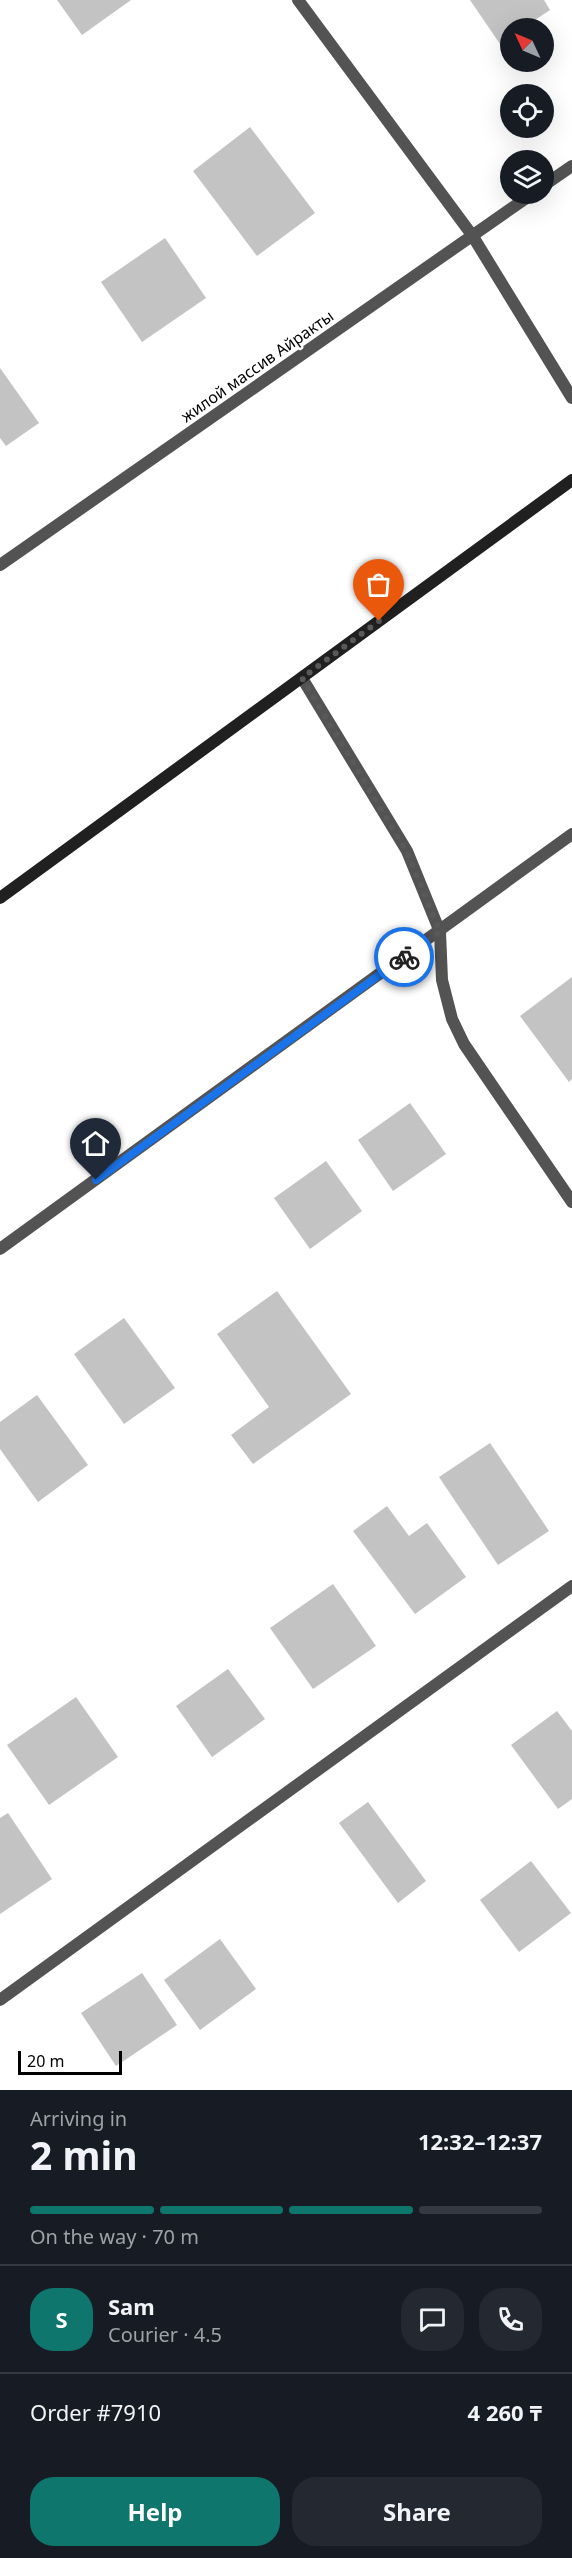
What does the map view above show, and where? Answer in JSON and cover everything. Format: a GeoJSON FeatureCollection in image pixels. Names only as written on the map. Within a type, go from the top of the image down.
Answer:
{"type":"FeatureCollection","features":[{"type":"Feature","properties":{"kind":"main road"},"geometry":{"type":"LineString","coordinates":[[0,898],[572,480]]}},
{"type":"Feature","properties":{"kind":"street"},"geometry":{"type":"LineString","coordinates":[[298,0],[472,235],[572,398]]}},
{"type":"Feature","properties":{"kind":"street"},"geometry":{"type":"LineString","coordinates":[[554,178],[572,166]]}},
{"type":"Feature","properties":{"kind":"street","name":"жилой массив Айракты"},"geometry":{"type":"LineString","coordinates":[[0,565],[517,204]]}},
{"type":"Feature","properties":{"kind":"street"},"geometry":{"type":"LineString","coordinates":[[302,678],[407,852],[440,932],[442,980],[452,1019],[464,1044],[572,1202]]}},
{"type":"Feature","properties":{"kind":"street"},"geometry":{"type":"LineString","coordinates":[[0,1249],[440,932],[572,834]]}},
{"type":"Feature","properties":{"kind":"street"},"geometry":{"type":"LineString","coordinates":[[0,2000],[572,1586]]}},
{"type":"Feature","properties":{"kind":"building"},"geometry":{"type":"Polygon","coordinates":[[[57,0],[131,0],[82,35],[57,0]]]}},
{"type":"Feature","properties":{"kind":"building"},"geometry":{"type":"Polygon","coordinates":[[[470,0],[544,0],[550,10],[538,18],[500,18],[500,44],[470,0]]]}},
{"type":"Feature","properties":{"kind":"building"},"geometry":{"type":"Polygon","coordinates":[[[250,127],[315,213],[257,256],[193,171],[250,127]]]}},
{"type":"Feature","properties":{"kind":"building"},"geometry":{"type":"Polygon","coordinates":[[[165,238],[206,298],[142,342],[101,282],[165,238]]]}},
{"type":"Feature","properties":{"kind":"building"},"geometry":{"type":"Polygon","coordinates":[[[0,368],[39,423],[6,446],[0,438],[0,368]]]}},
{"type":"Feature","properties":{"kind":"building"},"geometry":{"type":"Polygon","coordinates":[[[572,977],[572,1079],[569,1082],[520,1016],[572,977]]]}},
{"type":"Feature","properties":{"kind":"building"},"geometry":{"type":"Polygon","coordinates":[[[410,1103],[446,1154],[393,1191],[358,1140],[410,1103]]]}},
{"type":"Feature","properties":{"kind":"building"},"geometry":{"type":"Polygon","coordinates":[[[326,1161],[362,1211],[310,1249],[274,1198],[326,1161]]]}},
{"type":"Feature","properties":{"kind":"building"},"geometry":{"type":"Polygon","coordinates":[[[277,1291],[351,1394],[253,1464],[231,1435],[269,1407],[217,1334],[277,1291]]]}},
{"type":"Feature","properties":{"kind":"building"},"geometry":{"type":"Polygon","coordinates":[[[124,1318],[175,1388],[124,1424],[74,1354],[124,1318]]]}},
{"type":"Feature","properties":{"kind":"building"},"geometry":{"type":"Polygon","coordinates":[[[37,1395],[88,1465],[38,1502],[0,1449],[0,1422],[37,1395]]]}},
{"type":"Feature","properties":{"kind":"building"},"geometry":{"type":"Polygon","coordinates":[[[490,1443],[549,1531],[498,1565],[439,1477],[490,1443]]]}},
{"type":"Feature","properties":{"kind":"building"},"geometry":{"type":"Polygon","coordinates":[[[387,1506],[409,1536],[427,1523],[466,1577],[415,1614],[353,1531],[387,1506]]]}},
{"type":"Feature","properties":{"kind":"building"},"geometry":{"type":"Polygon","coordinates":[[[333,1584],[376,1646],[313,1689],[270,1628],[333,1584]]]}},
{"type":"Feature","properties":{"kind":"building"},"geometry":{"type":"Polygon","coordinates":[[[228,1669],[265,1719],[212,1757],[176,1706],[228,1669]]]}},
{"type":"Feature","properties":{"kind":"building"},"geometry":{"type":"Polygon","coordinates":[[[76,1697],[118,1757],[49,1805],[7,1745],[76,1697]]]}},
{"type":"Feature","properties":{"kind":"building"},"geometry":{"type":"Polygon","coordinates":[[[557,1711],[572,1731],[572,1799],[558,1809],[511,1745],[557,1711]]]}},
{"type":"Feature","properties":{"kind":"building"},"geometry":{"type":"Polygon","coordinates":[[[368,1802],[426,1881],[398,1903],[339,1823],[368,1802]]]}},
{"type":"Feature","properties":{"kind":"building"},"geometry":{"type":"Polygon","coordinates":[[[8,1813],[52,1879],[0,1914],[0,1818],[8,1813]]]}},
{"type":"Feature","properties":{"kind":"building"},"geometry":{"type":"Polygon","coordinates":[[[531,1861],[571,1913],[519,1952],[480,1900],[531,1861]]]}},
{"type":"Feature","properties":{"kind":"building"},"geometry":{"type":"Polygon","coordinates":[[[220,1939],[256,1989],[200,2030],[164,1980],[220,1939]]]}},
{"type":"Feature","properties":{"kind":"building"},"geometry":{"type":"Polygon","coordinates":[[[142,1973],[177,2025],[116,2066],[81,2013],[142,1973]]]}},
{"type":"Feature","properties":{"kind":"way so far"},"geometry":{"type":"LineString","coordinates":[[379,621],[302,678],[407,852],[440,932],[404,957]]}},
{"type":"Feature","properties":{"kind":"route"},"geometry":{"type":"LineString","coordinates":[[96,1180],[404,957]]}}]}
